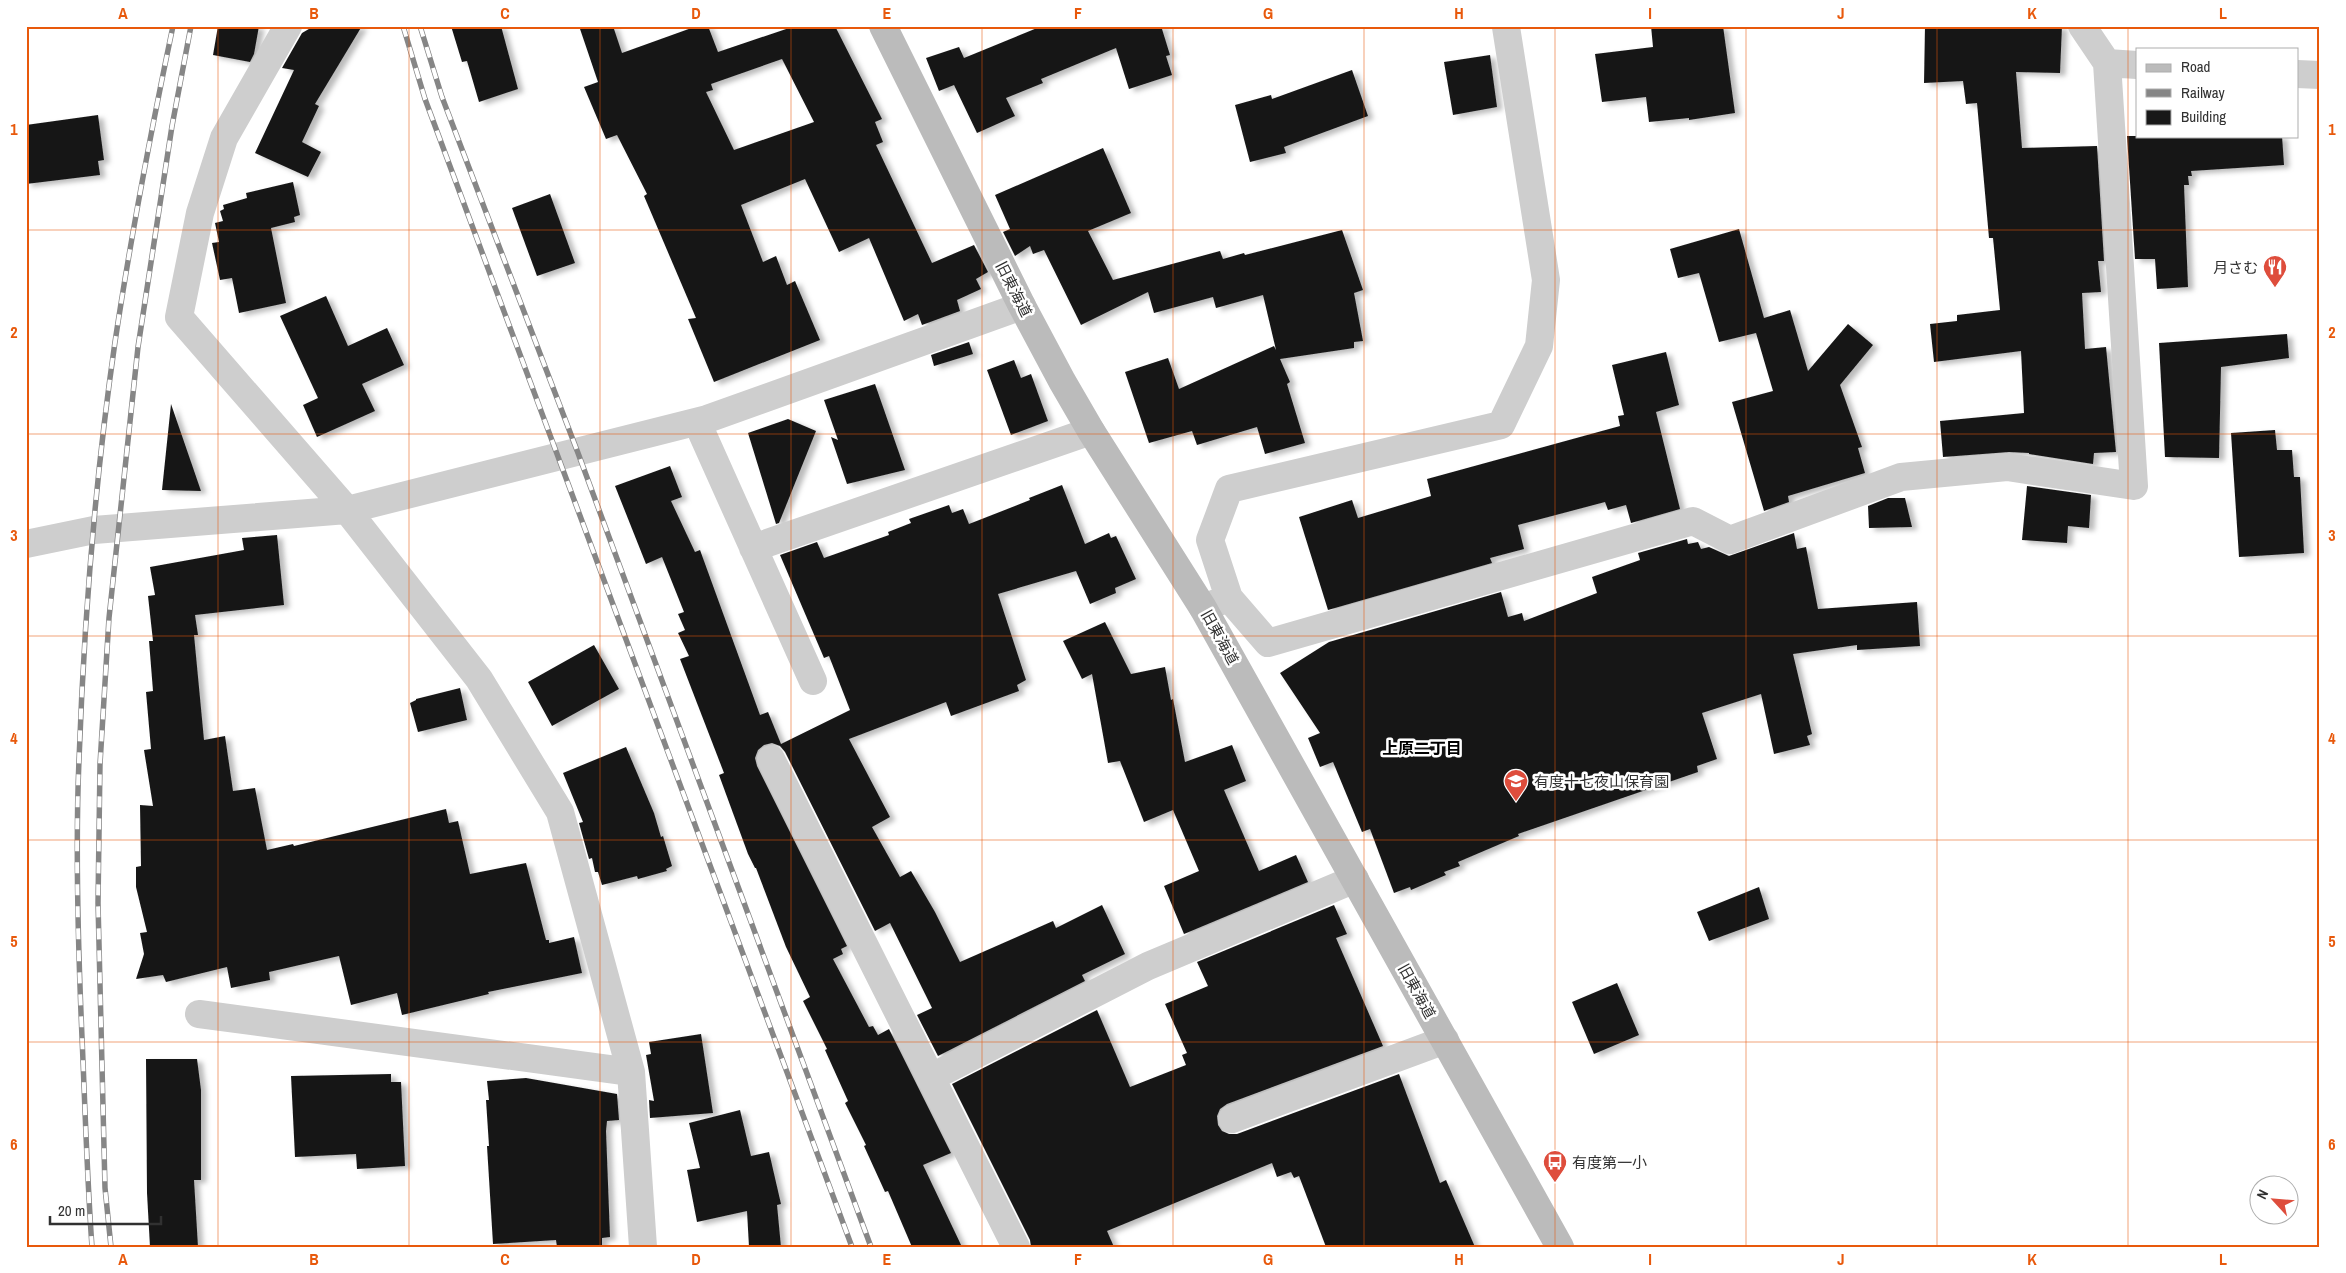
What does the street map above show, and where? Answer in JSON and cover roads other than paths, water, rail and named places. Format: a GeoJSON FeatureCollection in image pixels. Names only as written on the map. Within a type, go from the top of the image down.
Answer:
{"type":"FeatureCollection","features":[{"type":"Feature","properties":{"kind":"street"},"geometry":{"type":"LineString","coordinates":[[288,26],[224,138],[200,213],[179,317],[347,510],[479,679],[560,812],[631,1072],[643,1247]]}},
{"type":"Feature","properties":{"kind":"street","name":"旧東海道"},"geometry":{"type":"LineString","coordinates":[[883,26],[1022,306],[1091,431],[1204,608],[1560,1247]]}},
{"type":"Feature","properties":{"kind":"street"},"geometry":{"type":"LineString","coordinates":[[1508,26],[1546,280],[1539,346],[1501,426],[1229,489],[1210,540],[1229,598],[1268,643],[1693,521],[1730,540],[1901,477],[2007,467],[2134,486],[2107,63],[2082,26]]}},
{"type":"Feature","properties":{"kind":"street"},"geometry":{"type":"LineString","coordinates":[[2107,63],[2136,65]]}},
{"type":"Feature","properties":{"kind":"street"},"geometry":{"type":"LineString","coordinates":[[2298,74],[2320,75]]}},
{"type":"Feature","properties":{"kind":"street"},"geometry":{"type":"LineString","coordinates":[[26,544],[94,530],[347,510],[697,422],[1022,306]]}},
{"type":"Feature","properties":{"kind":"street"},"geometry":{"type":"LineString","coordinates":[[697,422],[813,681]]}},
{"type":"Feature","properties":{"kind":"street"},"geometry":{"type":"LineString","coordinates":[[753,548],[1091,431]]}},
{"type":"Feature","properties":{"kind":"street"},"geometry":{"type":"LineString","coordinates":[[1204,608],[1229,598]]}},
{"type":"Feature","properties":{"kind":"street"},"geometry":{"type":"LineString","coordinates":[[771,759],[1016,1247]]}},
{"type":"Feature","properties":{"kind":"street"},"geometry":{"type":"LineString","coordinates":[[930,1078],[1148,966],[1355,880]]}},
{"type":"Feature","properties":{"kind":"street"},"geometry":{"type":"LineString","coordinates":[[199,1014],[631,1072]]}},
{"type":"Feature","properties":{"kind":"street"},"geometry":{"type":"LineString","coordinates":[[1232,1119],[1445,1040]]}},
{"type":"Feature","properties":{"kind":"railway"},"geometry":{"type":"LineString","coordinates":[[92,1247],[87,1168],[77,864],[79,760],[87,603],[96,498],[115,342],[142,184],[173,26]]}},
{"type":"Feature","properties":{"kind":"railway"},"geometry":{"type":"LineString","coordinates":[[111,1247],[105,1188],[98,903],[100,764],[109,618],[138,347],[172,126],[191,26]]}},
{"type":"Feature","properties":{"kind":"railway"},"geometry":{"type":"LineString","coordinates":[[403,26],[425,99],[852,1247]]}},
{"type":"Feature","properties":{"kind":"railway"},"geometry":{"type":"LineString","coordinates":[[420,26],[442,97],[578,453],[871,1247]]}},
{"type":"Feature","properties":{"kind":"place","name":"月さむ"},"geometry":{"type":"Point","coordinates":[2275,288]}},
{"type":"Feature","properties":{"kind":"place","name":"有度十七夜山保育園"},"geometry":{"type":"Point","coordinates":[1516,802]}},
{"type":"Feature","properties":{"kind":"place","name":"有度第一小"},"geometry":{"type":"Point","coordinates":[1555,1183]}},
{"type":"Feature","properties":{"kind":"district","name":"上原二丁目"},"geometry":{"type":"Point","coordinates":[1422,748]}}]}
